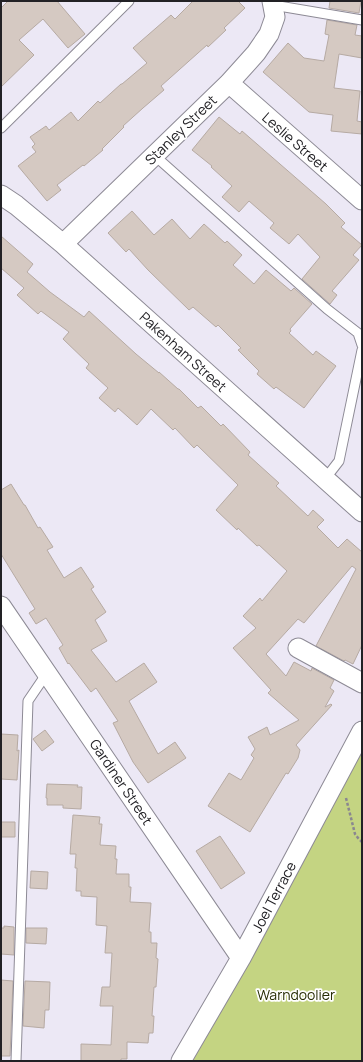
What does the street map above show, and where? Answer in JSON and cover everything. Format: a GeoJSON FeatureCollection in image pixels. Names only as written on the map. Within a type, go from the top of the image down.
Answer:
{"type":"FeatureCollection","features":[{"type":"Feature","properties":{"kind":"street","name":"Stanley Street"},"geometry":{"type":"LineString","coordinates":[[63,244],[229,83],[256,53],[269,34],[275,17],[273,3]]}},
{"type":"Feature","properties":{"kind":"street","name":"Leslie Street"},"geometry":{"type":"LineString","coordinates":[[229,83],[362,200]]}},
{"type":"Feature","properties":{"kind":"street","name":"Pakenham Street"},"geometry":{"type":"LineString","coordinates":[[1,195],[16,205],[63,244],[362,512]]}},
{"type":"Feature","properties":{"kind":"street","name":"Gardiner Street"},"geometry":{"type":"LineString","coordinates":[[1,606],[241,958]]}},
{"type":"Feature","properties":{"kind":"street"},"geometry":{"type":"LineString","coordinates":[[298,648],[362,683]]}},
{"type":"Feature","properties":{"kind":"street","name":"Joel Terrace"},"geometry":{"type":"LineString","coordinates":[[181,1061],[241,958],[362,731]]}},
{"type":"Feature","properties":{"kind":"lane"},"geometry":{"type":"LineString","coordinates":[[1,128],[128,1]]}},
{"type":"Feature","properties":{"kind":"lane"},"geometry":{"type":"LineString","coordinates":[[273,3],[362,20]]}},
{"type":"Feature","properties":{"kind":"lane"},"geometry":{"type":"LineString","coordinates":[[154,155],[327,309],[358,333],[362,345]]}},
{"type":"Feature","properties":{"kind":"lane"},"geometry":{"type":"LineString","coordinates":[[325,479],[339,461],[362,350]]}},
{"type":"Feature","properties":{"kind":"lane"},"geometry":{"type":"LineString","coordinates":[[16,1061],[28,701],[46,673]]}},
{"type":"Feature","properties":{"kind":"path"},"geometry":{"type":"LineString","coordinates":[[334,783],[343,789],[355,834],[362,842]]}},
{"type":"Feature","properties":{"kind":"green space","name":"Warndoolier"},"geometry":{"type":"Polygon","coordinates":[[[362,731],[362,1061],[181,1061],[362,731]]]}},
{"type":"Feature","properties":{"kind":"building"},"geometry":{"type":"Polygon","coordinates":[[[8,1],[57,1],[85,34],[68,48],[43,19],[19,40],[34,55],[1,87],[1,8],[8,1]]]}},
{"type":"Feature","properties":{"kind":"building"},"geometry":{"type":"Polygon","coordinates":[[[193,1],[238,1],[245,8],[224,28],[226,30],[208,47],[207,45],[161,86],[164,90],[123,126],[124,127],[102,149],[103,150],[84,166],[83,165],[57,185],[61,190],[47,201],[18,166],[36,152],[32,147],[35,144],[30,137],[46,126],[49,130],[71,112],[78,121],[98,101],[100,103],[147,63],[133,48],[171,15],[175,19],[193,1]]]}},
{"type":"Feature","properties":{"kind":"building"},"geometry":{"type":"Polygon","coordinates":[[[330,1],[361,1],[359,13],[329,8],[330,1]]]}},
{"type":"Feature","properties":{"kind":"building"},"geometry":{"type":"Polygon","coordinates":[[[327,20],[357,25],[355,35],[362,36],[362,58],[339,54],[334,88],[360,91],[357,121],[362,122],[362,134],[331,131],[333,115],[309,112],[263,72],[288,43],[304,58],[324,61],[329,35],[325,34],[327,20]]]}},
{"type":"Feature","properties":{"kind":"building"},"geometry":{"type":"Polygon","coordinates":[[[219,117],[240,134],[242,131],[326,204],[345,223],[341,227],[362,245],[353,255],[359,260],[332,291],[337,295],[330,304],[302,279],[320,257],[298,234],[289,244],[270,228],[274,223],[249,201],[239,212],[222,197],[232,186],[211,167],[212,166],[192,150],[219,117]]]}},
{"type":"Feature","properties":{"kind":"building"},"geometry":{"type":"Polygon","coordinates":[[[132,211],[154,235],[172,219],[190,239],[204,224],[225,243],[227,241],[242,255],[233,265],[254,284],[266,270],[291,291],[294,288],[312,304],[290,329],[291,331],[289,333],[313,355],[316,351],[336,366],[304,408],[276,387],[274,389],[257,374],[259,371],[238,350],[241,348],[218,325],[216,327],[193,307],[189,310],[129,249],[126,252],[108,233],[132,211]]]}},
{"type":"Feature","properties":{"kind":"building"},"geometry":{"type":"Polygon","coordinates":[[[1,236],[33,264],[27,272],[50,292],[84,317],[89,311],[136,354],[179,389],[198,408],[201,406],[221,426],[223,424],[250,452],[248,455],[279,483],[276,486],[308,516],[313,510],[324,520],[317,527],[338,548],[347,539],[362,552],[362,645],[353,664],[345,660],[344,661],[316,646],[356,569],[352,566],[304,623],[298,619],[266,654],[286,676],[294,662],[311,671],[312,668],[334,680],[330,688],[334,691],[325,707],[331,704],[332,705],[296,745],[300,750],[298,758],[288,774],[286,773],[250,832],[208,806],[229,773],[241,780],[254,758],[251,755],[255,749],[248,737],[267,727],[270,735],[299,720],[268,693],[271,690],[233,648],[256,628],[243,616],[260,598],[262,601],[287,571],[259,545],[257,546],[238,528],[237,530],[216,510],[238,485],[197,445],[194,448],[175,428],[173,430],[151,409],[137,425],[118,408],[115,412],[99,398],[108,388],[86,368],[89,364],[63,339],[69,332],[41,311],[38,314],[17,295],[24,288],[1,268],[1,236]]]}},
{"type":"Feature","properties":{"kind":"building"},"geometry":{"type":"Polygon","coordinates":[[[11,484],[38,528],[40,527],[53,547],[47,550],[64,578],[81,567],[94,587],[91,589],[106,612],[95,620],[107,641],[91,650],[116,682],[144,663],[157,682],[129,701],[158,754],[175,742],[186,758],[148,783],[133,762],[113,723],[118,721],[96,688],[91,692],[69,663],[68,664],[59,648],[63,645],[46,618],[36,624],[29,613],[35,609],[1,554],[1,490],[11,484]]]}},
{"type":"Feature","properties":{"kind":"building"},"geometry":{"type":"Polygon","coordinates":[[[45,730],[54,742],[42,751],[33,739],[45,730]]]}},
{"type":"Feature","properties":{"kind":"building"},"geometry":{"type":"Polygon","coordinates":[[[1,734],[18,735],[17,751],[19,750],[17,780],[1,779],[1,734]]]}},
{"type":"Feature","properties":{"kind":"building"},"geometry":{"type":"Polygon","coordinates":[[[47,784],[78,785],[77,787],[82,787],[81,809],[63,808],[63,805],[47,805],[47,784]]]}},
{"type":"Feature","properties":{"kind":"building"},"geometry":{"type":"Polygon","coordinates":[[[73,815],[100,817],[99,824],[102,824],[100,845],[116,846],[116,874],[129,874],[129,887],[131,887],[130,902],[151,903],[149,932],[151,932],[151,943],[157,943],[156,958],[158,959],[152,1016],[154,1016],[153,1033],[149,1033],[148,1043],[127,1042],[127,1059],[121,1059],[121,1061],[81,1061],[81,1044],[111,1045],[113,1006],[100,1006],[102,987],[110,987],[112,953],[105,953],[107,926],[96,925],[97,897],[81,896],[81,891],[76,891],[76,854],[70,854],[73,815]]]}},
{"type":"Feature","properties":{"kind":"building"},"geometry":{"type":"Polygon","coordinates":[[[1,822],[15,822],[15,837],[1,837],[1,822]]]}},
{"type":"Feature","properties":{"kind":"building"},"geometry":{"type":"Polygon","coordinates":[[[220,836],[245,873],[221,889],[196,851],[220,836]]]}},
{"type":"Feature","properties":{"kind":"building"},"geometry":{"type":"Polygon","coordinates":[[[31,871],[48,872],[47,889],[30,888],[31,871]]]}},
{"type":"Feature","properties":{"kind":"building"},"geometry":{"type":"Polygon","coordinates":[[[4,926],[14,927],[14,955],[1,954],[1,928],[4,928],[4,926]]]}},
{"type":"Feature","properties":{"kind":"building"},"geometry":{"type":"Polygon","coordinates":[[[26,928],[47,928],[46,944],[26,943],[26,928]]]}},
{"type":"Feature","properties":{"kind":"building"},"geometry":{"type":"Polygon","coordinates":[[[1,980],[13,981],[10,1056],[1,1056],[1,980]]]}},
{"type":"Feature","properties":{"kind":"building"},"geometry":{"type":"Polygon","coordinates":[[[25,981],[50,982],[49,1010],[45,1010],[44,1028],[23,1026],[25,981]]]}}]}
